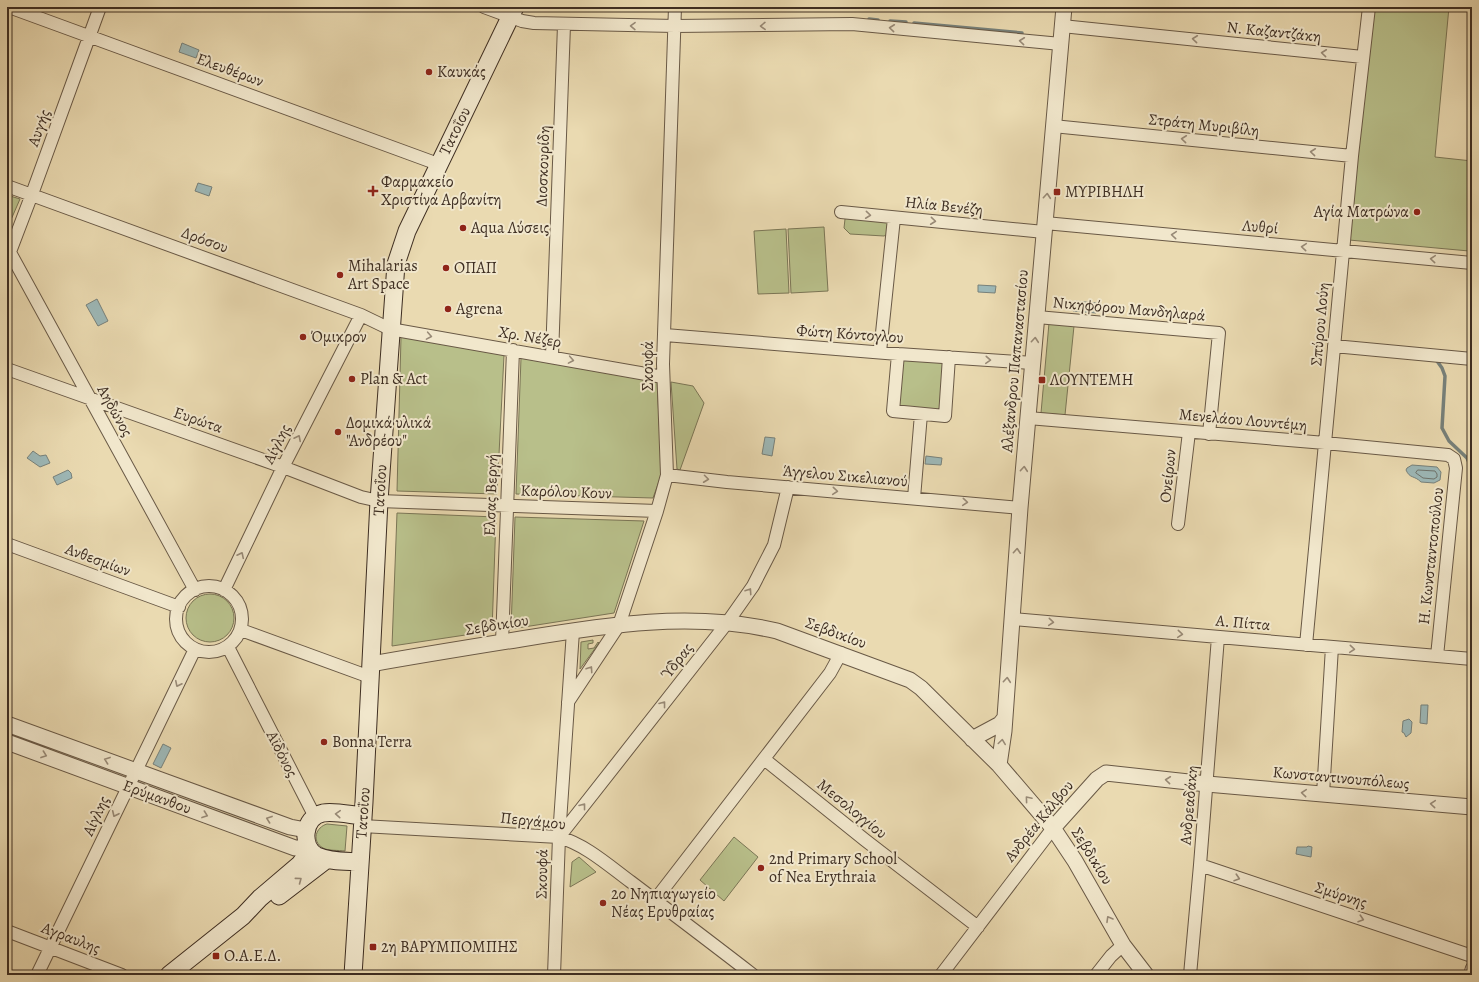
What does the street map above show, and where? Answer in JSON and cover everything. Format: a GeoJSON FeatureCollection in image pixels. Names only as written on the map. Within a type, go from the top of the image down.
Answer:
{"type":"FeatureCollection","features":[{"type":"Feature","properties":{"kind":"main road","name":"Τατοΐου"},"geometry":{"type":"LineString","coordinates":[[353,975],[371,670],[379,501],[390,329],[396,264],[407,231],[438,164],[513,12]]}},
{"type":"Feature","properties":{"kind":"main road"},"geometry":{"type":"LineString","coordinates":[[360,862],[326,860],[316,856],[309,848],[306,838],[310,823],[323,813],[362,821]]}},
{"type":"Feature","properties":{"kind":"main road"},"geometry":{"type":"LineString","coordinates":[[169,975],[243,916],[260,898],[300,864],[309,848]]}},
{"type":"Feature","properties":{"kind":"main road"},"geometry":{"type":"LineString","coordinates":[[243,916],[266,905],[326,860]]}},
{"type":"Feature","properties":{"kind":"street","name":"Ελευθέρων"},"geometry":{"type":"LineString","coordinates":[[9,7],[438,164]]}},
{"type":"Feature","properties":{"kind":"street","name":"Αυγής"},"geometry":{"type":"LineString","coordinates":[[8,253],[32,194],[100,7]]}},
{"type":"Feature","properties":{"kind":"street"},"geometry":{"type":"LineString","coordinates":[[484,7],[513,12],[534,23],[564,25],[675,26],[852,24],[1061,44]]}},
{"type":"Feature","properties":{"kind":"street","name":"Σκουφά"},"geometry":{"type":"LineString","coordinates":[[568,702],[619,625],[657,511],[667,474],[663,377],[675,7]]}},
{"type":"Feature","properties":{"kind":"street","name":"Αλέξανδρου Παπαναστασίου"},"geometry":{"type":"LineString","coordinates":[[999,765],[1004,731],[1020,508],[1064,7]]}},
{"type":"Feature","properties":{"kind":"street","name":"Σπύρου Λούη"},"geometry":{"type":"LineString","coordinates":[[1306,645],[1352,156],[1368,7]]}},
{"type":"Feature","properties":{"kind":"street","name":"Διοσκουρίδη"},"geometry":{"type":"LineString","coordinates":[[552,356],[564,25]]}},
{"type":"Feature","properties":{"kind":"street","name":"Ν. Καζαντζάκη"},"geometry":{"type":"LineString","coordinates":[[1062,26],[1363,57]]}},
{"type":"Feature","properties":{"kind":"street","name":"Στράτη Μυριβίλη"},"geometry":{"type":"LineString","coordinates":[[1054,126],[1352,156]]}},
{"type":"Feature","properties":{"kind":"street","name":"Δρόσου"},"geometry":{"type":"LineString","coordinates":[[7,186],[360,314],[390,329]]}},
{"type":"Feature","properties":{"kind":"street","name":"Ηλία Βενέζη"},"geometry":{"type":"LineString","coordinates":[[841,212],[894,218],[1045,228]]}},
{"type":"Feature","properties":{"kind":"street"},"geometry":{"type":"LineString","coordinates":[[880,352],[894,218]]}},
{"type":"Feature","properties":{"kind":"street","name":"Λυθρί"},"geometry":{"type":"LineString","coordinates":[[1045,228],[1472,262]]}},
{"type":"Feature","properties":{"kind":"street","name":"Αηδώνος"},"geometry":{"type":"LineString","coordinates":[[8,253],[195,590]]}},
{"type":"Feature","properties":{"kind":"street","name":"Αίγλης"},"geometry":{"type":"LineString","coordinates":[[224,590],[283,467],[360,314]]}},
{"type":"Feature","properties":{"kind":"street","name":"Νικηφόρου Μανδηλαρά"},"geometry":{"type":"LineString","coordinates":[[1037,317],[1219,333],[1209,434]]}},
{"type":"Feature","properties":{"kind":"street","name":"Χρ. Νέζερ"},"geometry":{"type":"LineString","coordinates":[[390,329],[552,356],[663,377]]}},
{"type":"Feature","properties":{"kind":"street","name":"Φώτη Κόντογλου"},"geometry":{"type":"LineString","coordinates":[[665,335],[898,354],[1033,363]]}},
{"type":"Feature","properties":{"kind":"street"},"geometry":{"type":"LineString","coordinates":[[1334,346],[1472,359]]}},
{"type":"Feature","properties":{"kind":"street","name":"Ελσας Βεργή"},"geometry":{"type":"LineString","coordinates":[[502,642],[513,350]]}},
{"type":"Feature","properties":{"kind":"street"},"geometry":{"type":"LineString","coordinates":[[898,354],[893,411],[945,416],[949,357]]}},
{"type":"Feature","properties":{"kind":"street","name":"Ευρώτα"},"geometry":{"type":"LineString","coordinates":[[7,369],[283,467],[361,497],[379,501]]}},
{"type":"Feature","properties":{"kind":"street"},"geometry":{"type":"LineString","coordinates":[[914,498],[921,414]]}},
{"type":"Feature","properties":{"kind":"street","name":"Μενελάου Λουντέμη"},"geometry":{"type":"LineString","coordinates":[[1028,418],[1442,454],[1448,455],[1454,459]]}},
{"type":"Feature","properties":{"kind":"street","name":"Ονείρων"},"geometry":{"type":"LineString","coordinates":[[1178,524],[1189,432]]}},
{"type":"Feature","properties":{"kind":"street","name":"Η. Κωνσταντοπούλου"},"geometry":{"type":"LineString","coordinates":[[1437,656],[1456,468],[1454,459]]}},
{"type":"Feature","properties":{"kind":"street","name":"Άγγελου Σικελιανού"},"geometry":{"type":"LineString","coordinates":[[667,474],[727,482],[1020,508]]}},
{"type":"Feature","properties":{"kind":"street","name":"Ύδρας"},"geometry":{"type":"LineString","coordinates":[[559,837],[727,623],[753,586],[774,546],[788,487]]}},
{"type":"Feature","properties":{"kind":"street","name":"Καρόλου Κουν"},"geometry":{"type":"LineString","coordinates":[[379,501],[657,511]]}},
{"type":"Feature","properties":{"kind":"street","name":"Ανθεσμίων"},"geometry":{"type":"LineString","coordinates":[[7,544],[179,607]]}},
{"type":"Feature","properties":{"kind":"street"},"geometry":{"type":"LineString","coordinates":[[210,587],[224,590],[234,597],[240,606],[243,618],[241,630],[228,647],[217,652],[206,652],[195,649],[185,642],[178,631],[176,619],[179,607],[188,594],[195,590],[210,587]]}},
{"type":"Feature","properties":{"kind":"street","name":"Α. Πίττα"},"geometry":{"type":"LineString","coordinates":[[1012,619],[1472,659]]}},
{"type":"Feature","properties":{"kind":"street","name":"Σεβδικίου"},"geometry":{"type":"LineString","coordinates":[[371,670],[502,642],[573,631],[668,620],[727,623],[756,626],[777,631],[841,653],[910,680],[921,688],[999,765],[1053,828],[1075,861],[1123,945],[1146,975]]}},
{"type":"Feature","properties":{"kind":"street"},"geometry":{"type":"LineString","coordinates":[[241,630],[371,670]]}},
{"type":"Feature","properties":{"kind":"street","name":"Σκουφά"},"geometry":{"type":"LineString","coordinates":[[554,975],[559,837],[573,631]]}},
{"type":"Feature","properties":{"kind":"street","name":"Ανδρεαδάκη"},"geometry":{"type":"LineString","coordinates":[[1190,975],[1218,637]]}},
{"type":"Feature","properties":{"kind":"street","name":"Αϊδόνος"},"geometry":{"type":"LineString","coordinates":[[228,647],[310,823]]}},
{"type":"Feature","properties":{"kind":"street"},"geometry":{"type":"LineString","coordinates":[[1323,794],[1332,647]]}},
{"type":"Feature","properties":{"kind":"street","name":"Αίγλης"},"geometry":{"type":"LineString","coordinates":[[37,975],[52,947],[195,649]]}},
{"type":"Feature","properties":{"kind":"street"},"geometry":{"type":"LineString","coordinates":[[654,900],[830,673],[841,653]]}},
{"type":"Feature","properties":{"kind":"street"},"geometry":{"type":"LineString","coordinates":[[972,739],[1000,724],[1004,719]]}},
{"type":"Feature","properties":{"kind":"street","name":"Ερύμανθου"},"geometry":{"type":"LineString","coordinates":[[7,724],[290,827],[310,823]]}},
{"type":"Feature","properties":{"kind":"street","name":"Ερύμανθου"},"geometry":{"type":"LineString","coordinates":[[7,742],[295,848],[309,848]]}},
{"type":"Feature","properties":{"kind":"street","name":"Μεσολογγίου"},"geometry":{"type":"LineString","coordinates":[[764,759],[865,840],[978,927]]}},
{"type":"Feature","properties":{"kind":"street","name":"Ανδρέα Κάλβου"},"geometry":{"type":"LineString","coordinates":[[941,975],[1053,828],[1097,779],[1106,774],[1207,784]]}},
{"type":"Feature","properties":{"kind":"street","name":"Κωνσταντινουπόλεως"},"geometry":{"type":"LineString","coordinates":[[1207,784],[1472,807]]}},
{"type":"Feature","properties":{"kind":"street","name":"Περγάμου"},"geometry":{"type":"LineString","coordinates":[[362,821],[559,837],[579,844],[753,975]]}},
{"type":"Feature","properties":{"kind":"street","name":"Σμύρνης"},"geometry":{"type":"LineString","coordinates":[[1200,865],[1472,956]]}},
{"type":"Feature","properties":{"kind":"street","name":"Αγραυλης"},"geometry":{"type":"LineString","coordinates":[[7,931],[122,975]]}},
{"type":"Feature","properties":{"kind":"street"},"geometry":{"type":"LineString","coordinates":[[1096,975],[1111,956],[1123,945]]}},
{"type":"Feature","properties":{"kind":"street"},"geometry":{"type":"LineString","coordinates":[[1470,975],[1472,968]]}},
{"type":"Feature","properties":{"kind":"green space"},"geometry":{"type":"Polygon","coordinates":[[[1373,7],[1449,7],[1435,157],[1472,161],[1472,208],[1469,251],[1349,240],[1373,7]]]}},
{"type":"Feature","properties":{"kind":"green space"},"geometry":{"type":"Polygon","coordinates":[[[7,195],[20,199],[10,222],[7,216],[7,195]]]}},
{"type":"Feature","properties":{"kind":"green space"},"geometry":{"type":"Polygon","coordinates":[[[846,218],[889,222],[890,233],[884,236],[850,234],[844,228],[846,218]]]}},
{"type":"Feature","properties":{"kind":"green space"},"geometry":{"type":"Polygon","coordinates":[[[824,227],[828,291],[791,293],[788,229],[824,227]]]}},
{"type":"Feature","properties":{"kind":"green space"},"geometry":{"type":"Polygon","coordinates":[[[786,229],[789,293],[758,294],[754,231],[786,229]]]}},
{"type":"Feature","properties":{"kind":"green space"},"geometry":{"type":"Polygon","coordinates":[[[1049,323],[1074,326],[1065,415],[1041,413],[1049,323]]]}},
{"type":"Feature","properties":{"kind":"green space"},"geometry":{"type":"Polygon","coordinates":[[[401,337],[504,355],[497,494],[397,491],[401,337]]]}},
{"type":"Feature","properties":{"kind":"green space"},"geometry":{"type":"Polygon","coordinates":[[[521,358],[657,382],[662,473],[653,498],[516,494],[521,358]]]}},
{"type":"Feature","properties":{"kind":"green space"},"geometry":{"type":"Polygon","coordinates":[[[901,360],[944,363],[941,412],[897,409],[901,360]]]}},
{"type":"Feature","properties":{"kind":"green space"},"geometry":{"type":"Polygon","coordinates":[[[671,382],[693,386],[704,403],[680,470],[677,469],[671,382]]]}},
{"type":"Feature","properties":{"kind":"green space"},"geometry":{"type":"Polygon","coordinates":[[[397,513],[496,517],[492,631],[392,646],[397,513]]]}},
{"type":"Feature","properties":{"kind":"green space"},"geometry":{"type":"Polygon","coordinates":[[[515,517],[644,521],[614,613],[511,629],[515,517]]]}},
{"type":"Feature","properties":{"kind":"green space"},"geometry":{"type":"Polygon","coordinates":[[[205,594],[215,594],[227,601],[234,613],[234,623],[227,635],[215,642],[205,642],[197,638],[190,631],[186,623],[186,613],[190,605],[197,598],[205,594]]]}},
{"type":"Feature","properties":{"kind":"green space"},"geometry":{"type":"Polygon","coordinates":[[[593,640],[593,643],[588,644],[588,649],[594,648],[598,642],[599,643],[580,669],[581,642],[593,640]]]}},
{"type":"Feature","properties":{"kind":"green space"},"geometry":{"type":"Polygon","coordinates":[[[327,824],[347,826],[345,851],[325,849],[317,842],[316,834],[320,828],[327,824]]]}},
{"type":"Feature","properties":{"kind":"green space"},"geometry":{"type":"Polygon","coordinates":[[[734,837],[758,857],[724,901],[700,880],[734,837]]]}},
{"type":"Feature","properties":{"kind":"green space"},"geometry":{"type":"Polygon","coordinates":[[[579,857],[596,872],[570,887],[572,862],[579,857]]]}},
{"type":"Feature","properties":{"kind":"water"},"geometry":{"type":"Polygon","coordinates":[[[182,43],[199,50],[196,58],[179,52],[182,43]]]}},
{"type":"Feature","properties":{"kind":"water"},"geometry":{"type":"Polygon","coordinates":[[[198,183],[212,187],[209,196],[195,191],[198,183]]]}},
{"type":"Feature","properties":{"kind":"water"},"geometry":{"type":"Polygon","coordinates":[[[978,285],[996,286],[995,293],[978,292],[978,285]]]}},
{"type":"Feature","properties":{"kind":"water"},"geometry":{"type":"Polygon","coordinates":[[[97,299],[108,321],[98,326],[86,305],[97,299]]]}},
{"type":"Feature","properties":{"kind":"water"},"geometry":{"type":"Polygon","coordinates":[[[1074,301],[1097,303],[1096,313],[1073,311],[1074,301]]]}},
{"type":"Feature","properties":{"kind":"water"},"geometry":{"type":"Polygon","coordinates":[[[765,437],[775,438],[772,456],[762,454],[765,437]]]}},
{"type":"Feature","properties":{"kind":"water"},"geometry":{"type":"Polygon","coordinates":[[[33,451],[40,456],[46,455],[50,463],[40,467],[27,458],[33,451]]]}},
{"type":"Feature","properties":{"kind":"water"},"geometry":{"type":"Polygon","coordinates":[[[926,456],[942,458],[941,465],[925,464],[926,456]]]}},
{"type":"Feature","properties":{"kind":"water"},"geometry":{"type":"Polygon","coordinates":[[[1412,465],[1437,467],[1441,472],[1440,480],[1434,483],[1421,482],[1409,475],[1406,470],[1412,465]]]}},
{"type":"Feature","properties":{"kind":"water"},"geometry":{"type":"Polygon","coordinates":[[[68,470],[71,473],[72,478],[57,485],[53,477],[68,470]]]}},
{"type":"Feature","properties":{"kind":"water"},"geometry":{"type":"Polygon","coordinates":[[[1421,705],[1428,705],[1427,724],[1420,723],[1421,705]]]}},
{"type":"Feature","properties":{"kind":"water"},"geometry":{"type":"Polygon","coordinates":[[[1409,719],[1412,722],[1411,733],[1406,737],[1402,732],[1403,721],[1409,719]]]}},
{"type":"Feature","properties":{"kind":"water"},"geometry":{"type":"Polygon","coordinates":[[[163,744],[171,748],[161,768],[153,764],[163,744]]]}},
{"type":"Feature","properties":{"kind":"water"},"geometry":{"type":"Polygon","coordinates":[[[1297,847],[1312,847],[1311,857],[1296,854],[1297,847]]]}},
{"type":"Feature","properties":{"kind":"waterway"},"geometry":{"type":"LineString","coordinates":[[869,19],[878,20]]}},
{"type":"Feature","properties":{"kind":"waterway"},"geometry":{"type":"LineString","coordinates":[[890,21],[906,22]]}},
{"type":"Feature","properties":{"kind":"waterway"},"geometry":{"type":"LineString","coordinates":[[914,23],[1022,33]]}},
{"type":"Feature","properties":{"kind":"waterway"},"geometry":{"type":"LineString","coordinates":[[1437,361],[1445,376],[1442,428],[1449,441],[1467,458],[1472,469]]}},
{"type":"Feature","properties":{"kind":"place","name":"Καυκάς"},"geometry":{"type":"Point","coordinates":[429,72]}},
{"type":"Feature","properties":{"kind":"place","name":"Φαρμακείο Χριστίνα Αρβανίτη"},"geometry":{"type":"Point","coordinates":[373,191]}},
{"type":"Feature","properties":{"kind":"place","name":"ΜΥΡΙΒΗΛΗ"},"geometry":{"type":"Point","coordinates":[1057,192]}},
{"type":"Feature","properties":{"kind":"place","name":"Αγία Ματρώνα"},"geometry":{"type":"Point","coordinates":[1417,212]}},
{"type":"Feature","properties":{"kind":"place","name":"Aqua Λύσεις"},"geometry":{"type":"Point","coordinates":[463,228]}},
{"type":"Feature","properties":{"kind":"place","name":"ΟΠΑΠ"},"geometry":{"type":"Point","coordinates":[446,268]}},
{"type":"Feature","properties":{"kind":"place","name":"Mihalarias Art Space"},"geometry":{"type":"Point","coordinates":[340,275]}},
{"type":"Feature","properties":{"kind":"place","name":"Agrena"},"geometry":{"type":"Point","coordinates":[448,309]}},
{"type":"Feature","properties":{"kind":"place","name":"Όμικρον"},"geometry":{"type":"Point","coordinates":[303,337]}},
{"type":"Feature","properties":{"kind":"place","name":"Plan & Act"},"geometry":{"type":"Point","coordinates":[352,379]}},
{"type":"Feature","properties":{"kind":"place","name":"ΛΟΥΝΤΕΜΗ"},"geometry":{"type":"Point","coordinates":[1042,380]}},
{"type":"Feature","properties":{"kind":"place","name":"Δομικά υλικά \"Ανδρέου\""},"geometry":{"type":"Point","coordinates":[338,432]}},
{"type":"Feature","properties":{"kind":"place","name":"Bonna Terra"},"geometry":{"type":"Point","coordinates":[324,742]}},
{"type":"Feature","properties":{"kind":"place","name":"2nd Primary School of Nea Erythraia"},"geometry":{"type":"Point","coordinates":[761,868]}},
{"type":"Feature","properties":{"kind":"place","name":"2ο Νηπιαγωγείο Νέας Ερυθραίας"},"geometry":{"type":"Point","coordinates":[603,903]}},
{"type":"Feature","properties":{"kind":"place","name":"2η ΒΑΡΥΜΠΟΜΠΗΣ"},"geometry":{"type":"Point","coordinates":[373,947]}},
{"type":"Feature","properties":{"kind":"place","name":"Ο.Α.Ε.Δ."},"geometry":{"type":"Point","coordinates":[216,956]}}]}
